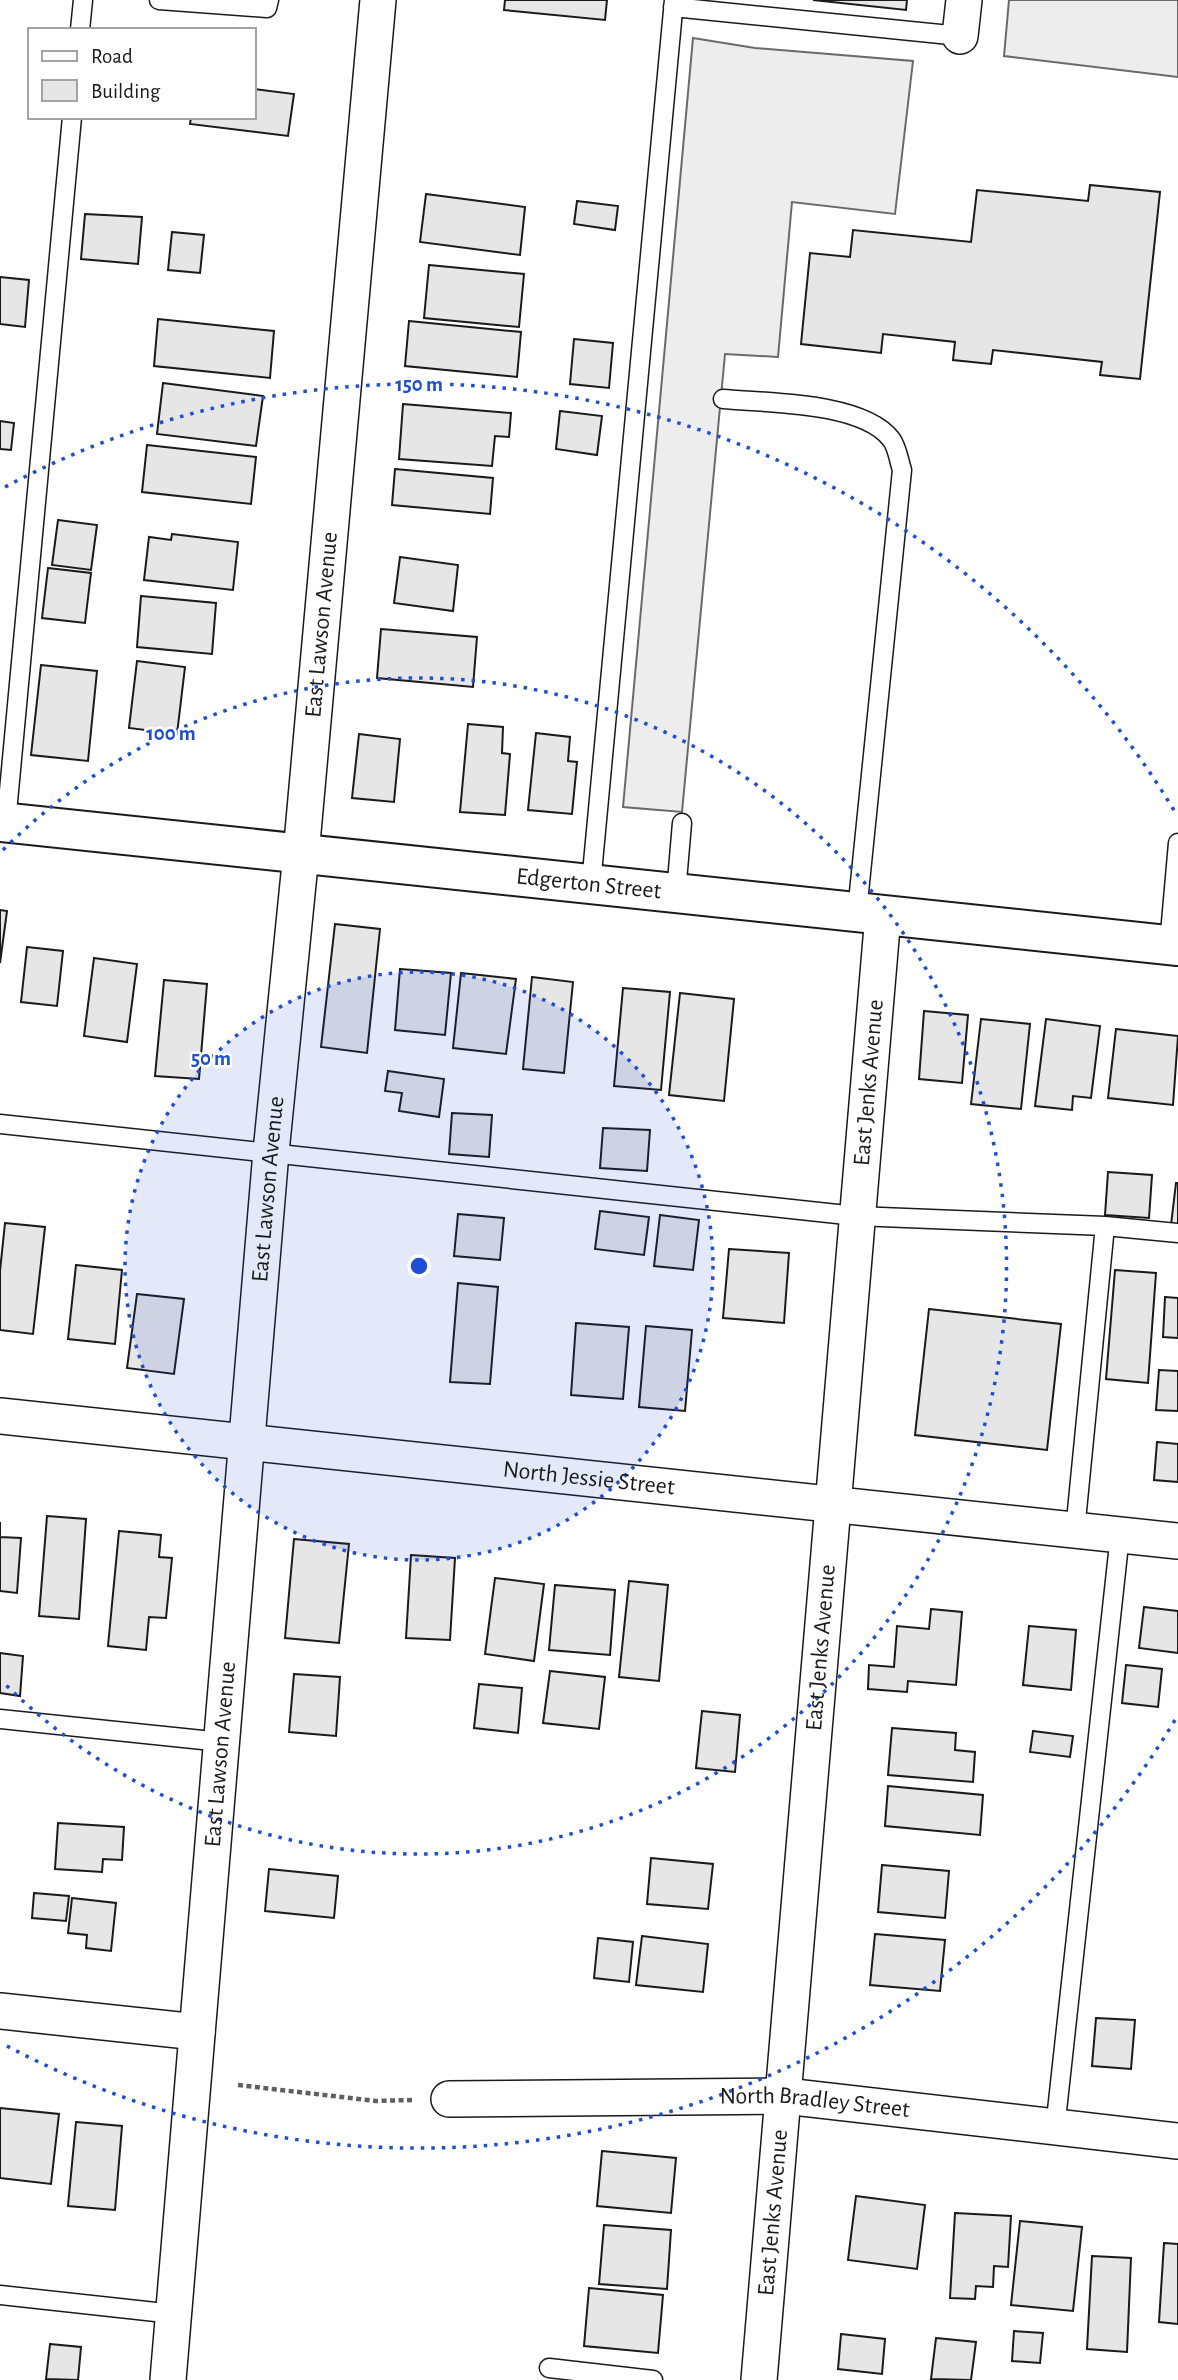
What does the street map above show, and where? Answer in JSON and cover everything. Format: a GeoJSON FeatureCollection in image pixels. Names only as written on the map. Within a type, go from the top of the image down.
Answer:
{"type":"FeatureCollection","features":[{"type":"Feature","properties":{"kind":"street","name":"East Lawson Avenue"},"geometry":{"type":"LineString","coordinates":[[168,2380],[271,1152],[302,854],[378,0]]}},
{"type":"Feature","properties":{"kind":"street"},"geometry":{"type":"LineString","coordinates":[[960,36],[964,0]]}},
{"type":"Feature","properties":{"kind":"street","name":"Edgerton Street"},"geometry":{"type":"LineString","coordinates":[[3,822],[1173,946]]}},
{"type":"Feature","properties":{"kind":"street","name":"East Jenks Avenue"},"geometry":{"type":"LineString","coordinates":[[759,2380],[785,2096],[856,1216],[870,913]]}},
{"type":"Feature","properties":{"kind":"street","name":"North Jessie Street"},"geometry":{"type":"LineString","coordinates":[[0,1416],[1178,1541]]}},
{"type":"Feature","properties":{"kind":"street"},"geometry":{"type":"LineString","coordinates":[[0,2011],[197,2032]]}},
{"type":"Feature","properties":{"kind":"street","name":"North Bradley Street"},"geometry":{"type":"LineString","coordinates":[[449,2099],[785,2096],[1178,2141]]}},
{"type":"Feature","properties":{"kind":"lane"},"geometry":{"type":"LineString","coordinates":[[80,28],[83,0]]}},
{"type":"Feature","properties":{"kind":"lane"},"geometry":{"type":"LineString","coordinates":[[159,0],[267,8],[268,0]]}},
{"type":"Feature","properties":{"kind":"lane"},"geometry":{"type":"LineString","coordinates":[[591,884],[673,4],[960,36]]}},
{"type":"Feature","properties":{"kind":"lane"},"geometry":{"type":"LineString","coordinates":[[3,822],[72,119]]}},
{"type":"Feature","properties":{"kind":"lane"},"geometry":{"type":"LineString","coordinates":[[723,399],[821,408],[873,423],[892,440],[902,470],[870,913]]}},
{"type":"Feature","properties":{"kind":"lane"},"geometry":{"type":"LineString","coordinates":[[676,893],[682,823]]}},
{"type":"Feature","properties":{"kind":"lane"},"geometry":{"type":"LineString","coordinates":[[1173,946],[1178,843]]}},
{"type":"Feature","properties":{"kind":"lane"},"geometry":{"type":"LineString","coordinates":[[0,1124],[856,1216],[1105,1226],[1178,1233]]}},
{"type":"Feature","properties":{"kind":"lane"},"geometry":{"type":"LineString","coordinates":[[1075,1531],[1105,1226]]}},
{"type":"Feature","properties":{"kind":"lane"},"geometry":{"type":"LineString","coordinates":[[1055,2129],[1120,1535]]}},
{"type":"Feature","properties":{"kind":"lane"},"geometry":{"type":"LineString","coordinates":[[0,1719],[222,1742]]}},
{"type":"Feature","properties":{"kind":"lane"},"geometry":{"type":"LineString","coordinates":[[0,2295],[174,2314]]}},
{"type":"Feature","properties":{"kind":"lane"},"geometry":{"type":"LineString","coordinates":[[549,2368],[653,2380]]}},
{"type":"Feature","properties":{"kind":"path"},"geometry":{"type":"LineString","coordinates":[[239,2085],[376,2101],[449,2099]]}},
{"type":"Feature","properties":{"kind":"shaded area"},"geometry":{"type":"Polygon","coordinates":[[[1009,0],[1178,0],[1178,77],[1004,56],[1009,0]]]}},
{"type":"Feature","properties":{"kind":"shaded area"},"geometry":{"type":"Polygon","coordinates":[[[693,38],[755,48],[913,61],[895,214],[792,202],[778,357],[725,354],[682,812],[623,807],[693,38]]]}},
{"type":"Feature","properties":{"kind":"building"},"geometry":{"type":"Polygon","coordinates":[[[505,0],[607,0],[605,20],[504,10],[505,0]]]}},
{"type":"Feature","properties":{"kind":"building"},"geometry":{"type":"Polygon","coordinates":[[[813,0],[907,0],[906,10],[813,0]]]}},
{"type":"Feature","properties":{"kind":"building"},"geometry":{"type":"Polygon","coordinates":[[[256,89],[294,94],[288,136],[190,124],[191,119],[256,119],[256,89]]]}},
{"type":"Feature","properties":{"kind":"building"},"geometry":{"type":"Polygon","coordinates":[[[1090,185],[1160,192],[1140,379],[1100,375],[1102,362],[993,350],[991,364],[953,360],[955,342],[883,334],[881,353],[801,344],[810,253],[850,257],[853,230],[971,242],[977,190],[1088,201],[1090,185]]]}},
{"type":"Feature","properties":{"kind":"building"},"geometry":{"type":"Polygon","coordinates":[[[426,194],[525,207],[520,255],[420,242],[426,194]]]}},
{"type":"Feature","properties":{"kind":"building"},"geometry":{"type":"Polygon","coordinates":[[[577,201],[618,206],[615,230],[574,224],[577,201]]]}},
{"type":"Feature","properties":{"kind":"building"},"geometry":{"type":"Polygon","coordinates":[[[85,214],[142,217],[138,264],[81,259],[85,214]]]}},
{"type":"Feature","properties":{"kind":"building"},"geometry":{"type":"Polygon","coordinates":[[[172,232],[204,235],[200,273],[168,270],[172,232]]]}},
{"type":"Feature","properties":{"kind":"building"},"geometry":{"type":"Polygon","coordinates":[[[429,265],[524,274],[519,327],[424,318],[429,265]]]}},
{"type":"Feature","properties":{"kind":"building"},"geometry":{"type":"Polygon","coordinates":[[[0,277],[29,280],[25,327],[0,324],[0,277]]]}},
{"type":"Feature","properties":{"kind":"building"},"geometry":{"type":"Polygon","coordinates":[[[158,319],[274,331],[270,378],[154,366],[158,319]]]}},
{"type":"Feature","properties":{"kind":"building"},"geometry":{"type":"Polygon","coordinates":[[[409,321],[521,332],[517,377],[405,366],[409,321]]]}},
{"type":"Feature","properties":{"kind":"building"},"geometry":{"type":"Polygon","coordinates":[[[574,339],[613,343],[609,388],[570,384],[574,339]]]}},
{"type":"Feature","properties":{"kind":"building"},"geometry":{"type":"Polygon","coordinates":[[[163,383],[263,396],[256,446],[157,434],[163,383]]]}},
{"type":"Feature","properties":{"kind":"building"},"geometry":{"type":"Polygon","coordinates":[[[403,404],[511,413],[509,437],[495,436],[492,466],[399,459],[403,404]]]}},
{"type":"Feature","properties":{"kind":"building"},"geometry":{"type":"Polygon","coordinates":[[[560,411],[602,416],[597,455],[556,449],[560,411]]]}},
{"type":"Feature","properties":{"kind":"building"},"geometry":{"type":"Polygon","coordinates":[[[0,421],[14,423],[11,450],[0,449],[0,421]]]}},
{"type":"Feature","properties":{"kind":"building"},"geometry":{"type":"Polygon","coordinates":[[[147,445],[256,457],[251,504],[142,492],[147,445]]]}},
{"type":"Feature","properties":{"kind":"building"},"geometry":{"type":"Polygon","coordinates":[[[395,469],[493,478],[490,514],[392,505],[395,469]]]}},
{"type":"Feature","properties":{"kind":"building"},"geometry":{"type":"Polygon","coordinates":[[[58,520],[97,525],[91,570],[52,565],[58,520]]]}},
{"type":"Feature","properties":{"kind":"building"},"geometry":{"type":"Polygon","coordinates":[[[172,534],[238,542],[233,590],[144,580],[149,537],[171,540],[172,534]]]}},
{"type":"Feature","properties":{"kind":"building"},"geometry":{"type":"Polygon","coordinates":[[[400,557],[458,565],[453,611],[394,603],[400,557]]]}},
{"type":"Feature","properties":{"kind":"building"},"geometry":{"type":"Polygon","coordinates":[[[48,568],[91,573],[85,623],[42,618],[48,568]]]}},
{"type":"Feature","properties":{"kind":"building"},"geometry":{"type":"Polygon","coordinates":[[[141,596],[216,603],[212,654],[137,647],[141,596]]]}},
{"type":"Feature","properties":{"kind":"building"},"geometry":{"type":"Polygon","coordinates":[[[381,629],[477,637],[473,687],[377,678],[381,629]]]}},
{"type":"Feature","properties":{"kind":"building"},"geometry":{"type":"Polygon","coordinates":[[[137,661],[185,667],[177,734],[129,728],[137,661]]]}},
{"type":"Feature","properties":{"kind":"building"},"geometry":{"type":"Polygon","coordinates":[[[41,665],[97,671],[88,761],[31,755],[41,665]]]}},
{"type":"Feature","properties":{"kind":"building"},"geometry":{"type":"Polygon","coordinates":[[[468,724],[503,727],[502,753],[510,754],[505,815],[460,812],[468,724]]]}},
{"type":"Feature","properties":{"kind":"building"},"geometry":{"type":"Polygon","coordinates":[[[536,733],[570,737],[568,761],[577,762],[572,814],[528,810],[536,733]]]}},
{"type":"Feature","properties":{"kind":"building"},"geometry":{"type":"Polygon","coordinates":[[[359,734],[400,739],[394,802],[352,798],[359,734]]]}},
{"type":"Feature","properties":{"kind":"building"},"geometry":{"type":"Polygon","coordinates":[[[0,910],[7,911],[0,963],[0,910]]]}},
{"type":"Feature","properties":{"kind":"building"},"geometry":{"type":"Polygon","coordinates":[[[335,924],[380,929],[367,1053],[321,1047],[335,924]]]}},
{"type":"Feature","properties":{"kind":"building"},"geometry":{"type":"Polygon","coordinates":[[[27,947],[63,951],[57,1006],[21,1002],[27,947]]]}},
{"type":"Feature","properties":{"kind":"building"},"geometry":{"type":"Polygon","coordinates":[[[94,958],[137,964],[127,1042],[84,1036],[94,958]]]}},
{"type":"Feature","properties":{"kind":"building"},"geometry":{"type":"Polygon","coordinates":[[[400,969],[451,973],[445,1035],[395,1030],[400,969]]]}},
{"type":"Feature","properties":{"kind":"building"},"geometry":{"type":"Polygon","coordinates":[[[461,973],[516,979],[506,1054],[453,1048],[461,973]]]}},
{"type":"Feature","properties":{"kind":"building"},"geometry":{"type":"Polygon","coordinates":[[[532,977],[573,982],[564,1073],[523,1069],[532,977]]]}},
{"type":"Feature","properties":{"kind":"building"},"geometry":{"type":"Polygon","coordinates":[[[164,980],[207,984],[199,1079],[155,1076],[164,980]]]}},
{"type":"Feature","properties":{"kind":"building"},"geometry":{"type":"Polygon","coordinates":[[[623,988],[670,992],[661,1090],[614,1086],[623,988]]]}},
{"type":"Feature","properties":{"kind":"building"},"geometry":{"type":"Polygon","coordinates":[[[680,993],[734,999],[724,1101],[669,1095],[680,993]]]}},
{"type":"Feature","properties":{"kind":"building"},"geometry":{"type":"Polygon","coordinates":[[[924,1011],[968,1015],[962,1083],[919,1079],[924,1011]]]}},
{"type":"Feature","properties":{"kind":"building"},"geometry":{"type":"Polygon","coordinates":[[[981,1019],[1030,1024],[1021,1109],[971,1104],[981,1019]]]}},
{"type":"Feature","properties":{"kind":"building"},"geometry":{"type":"Polygon","coordinates":[[[1046,1019],[1100,1026],[1091,1098],[1073,1096],[1072,1110],[1035,1106],[1046,1019]]]}},
{"type":"Feature","properties":{"kind":"building"},"geometry":{"type":"Polygon","coordinates":[[[1116,1029],[1178,1036],[1173,1105],[1108,1098],[1116,1029]]]}},
{"type":"Feature","properties":{"kind":"building"},"geometry":{"type":"Polygon","coordinates":[[[388,1071],[444,1079],[439,1117],[399,1111],[402,1093],[385,1091],[388,1071]]]}},
{"type":"Feature","properties":{"kind":"building"},"geometry":{"type":"Polygon","coordinates":[[[452,1113],[492,1115],[489,1157],[449,1154],[452,1113]]]}},
{"type":"Feature","properties":{"kind":"building"},"geometry":{"type":"Polygon","coordinates":[[[603,1128],[650,1130],[647,1171],[600,1168],[603,1128]]]}},
{"type":"Feature","properties":{"kind":"building"},"geometry":{"type":"Polygon","coordinates":[[[1108,1172],[1152,1175],[1149,1218],[1105,1215],[1108,1172]]]}},
{"type":"Feature","properties":{"kind":"building"},"geometry":{"type":"Polygon","coordinates":[[[1178,1183],[1178,1226],[1171,1225],[1178,1183]]]}},
{"type":"Feature","properties":{"kind":"building"},"geometry":{"type":"Polygon","coordinates":[[[600,1211],[649,1217],[644,1255],[595,1249],[600,1211]]]}},
{"type":"Feature","properties":{"kind":"building"},"geometry":{"type":"Polygon","coordinates":[[[458,1214],[504,1218],[500,1260],[454,1256],[458,1214]]]}},
{"type":"Feature","properties":{"kind":"building"},"geometry":{"type":"Polygon","coordinates":[[[660,1215],[699,1220],[693,1270],[654,1266],[660,1215]]]}},
{"type":"Feature","properties":{"kind":"building"},"geometry":{"type":"Polygon","coordinates":[[[5,1223],[45,1227],[33,1334],[0,1330],[0,1271],[5,1223]]]}},
{"type":"Feature","properties":{"kind":"building"},"geometry":{"type":"Polygon","coordinates":[[[729,1249],[789,1253],[784,1323],[723,1318],[729,1249]]]}},
{"type":"Feature","properties":{"kind":"building"},"geometry":{"type":"Polygon","coordinates":[[[76,1265],[122,1270],[115,1344],[68,1339],[76,1265]]]}},
{"type":"Feature","properties":{"kind":"building"},"geometry":{"type":"Polygon","coordinates":[[[1115,1270],[1156,1273],[1148,1383],[1106,1379],[1115,1270]]]}},
{"type":"Feature","properties":{"kind":"building"},"geometry":{"type":"Polygon","coordinates":[[[458,1283],[498,1287],[490,1384],[450,1382],[458,1283]]]}},
{"type":"Feature","properties":{"kind":"building"},"geometry":{"type":"Polygon","coordinates":[[[137,1294],[184,1299],[174,1374],[127,1368],[137,1294]]]}},
{"type":"Feature","properties":{"kind":"building"},"geometry":{"type":"Polygon","coordinates":[[[1165,1297],[1178,1298],[1178,1338],[1163,1337],[1165,1297]]]}},
{"type":"Feature","properties":{"kind":"building"},"geometry":{"type":"Polygon","coordinates":[[[929,1309],[1061,1324],[1047,1450],[915,1435],[929,1309]]]}},
{"type":"Feature","properties":{"kind":"building"},"geometry":{"type":"Polygon","coordinates":[[[576,1323],[629,1327],[623,1399],[571,1395],[576,1323]]]}},
{"type":"Feature","properties":{"kind":"building"},"geometry":{"type":"Polygon","coordinates":[[[646,1326],[692,1330],[685,1411],[639,1407],[646,1326]]]}},
{"type":"Feature","properties":{"kind":"building"},"geometry":{"type":"Polygon","coordinates":[[[1159,1370],[1178,1371],[1178,1411],[1156,1410],[1159,1370]]]}},
{"type":"Feature","properties":{"kind":"building"},"geometry":{"type":"Polygon","coordinates":[[[1157,1442],[1178,1444],[1178,1482],[1154,1480],[1157,1442]]]}},
{"type":"Feature","properties":{"kind":"building"},"geometry":{"type":"Polygon","coordinates":[[[47,1516],[86,1519],[79,1619],[39,1616],[47,1516]]]}},
{"type":"Feature","properties":{"kind":"building"},"geometry":{"type":"Polygon","coordinates":[[[119,1531],[161,1535],[159,1557],[172,1558],[166,1618],[149,1617],[146,1650],[108,1646],[119,1531]]]}},
{"type":"Feature","properties":{"kind":"building"},"geometry":{"type":"Polygon","coordinates":[[[0,1537],[21,1538],[17,1593],[0,1591],[0,1537]]]}},
{"type":"Feature","properties":{"kind":"building"},"geometry":{"type":"Polygon","coordinates":[[[294,1539],[349,1544],[339,1643],[285,1638],[294,1539]]]}},
{"type":"Feature","properties":{"kind":"building"},"geometry":{"type":"Polygon","coordinates":[[[411,1555],[455,1558],[450,1640],[406,1638],[411,1555]]]}},
{"type":"Feature","properties":{"kind":"building"},"geometry":{"type":"Polygon","coordinates":[[[495,1578],[544,1584],[534,1661],[485,1654],[495,1578]]]}},
{"type":"Feature","properties":{"kind":"building"},"geometry":{"type":"Polygon","coordinates":[[[629,1581],[668,1585],[659,1681],[619,1677],[629,1581]]]}},
{"type":"Feature","properties":{"kind":"building"},"geometry":{"type":"Polygon","coordinates":[[[555,1585],[615,1590],[610,1655],[549,1650],[555,1585]]]}},
{"type":"Feature","properties":{"kind":"building"},"geometry":{"type":"Polygon","coordinates":[[[1144,1607],[1178,1611],[1178,1653],[1139,1648],[1144,1607]]]}},
{"type":"Feature","properties":{"kind":"building"},"geometry":{"type":"Polygon","coordinates":[[[931,1609],[962,1612],[956,1685],[908,1681],[907,1692],[868,1689],[869,1665],[894,1667],[897,1626],[929,1629],[931,1609]]]}},
{"type":"Feature","properties":{"kind":"building"},"geometry":{"type":"Polygon","coordinates":[[[1029,1626],[1076,1630],[1071,1690],[1023,1685],[1029,1626]]]}},
{"type":"Feature","properties":{"kind":"building"},"geometry":{"type":"Polygon","coordinates":[[[0,1653],[23,1656],[20,1696],[0,1693],[0,1653]]]}},
{"type":"Feature","properties":{"kind":"building"},"geometry":{"type":"Polygon","coordinates":[[[1126,1665],[1162,1669],[1158,1707],[1122,1703],[1126,1665]]]}},
{"type":"Feature","properties":{"kind":"building"},"geometry":{"type":"Polygon","coordinates":[[[550,1671],[605,1677],[599,1729],[543,1723],[550,1671]]]}},
{"type":"Feature","properties":{"kind":"building"},"geometry":{"type":"Polygon","coordinates":[[[294,1674],[340,1677],[336,1736],[289,1732],[294,1674]]]}},
{"type":"Feature","properties":{"kind":"building"},"geometry":{"type":"Polygon","coordinates":[[[479,1684],[522,1688],[518,1733],[474,1728],[479,1684]]]}},
{"type":"Feature","properties":{"kind":"building"},"geometry":{"type":"Polygon","coordinates":[[[702,1711],[740,1715],[735,1772],[696,1768],[702,1711]]]}},
{"type":"Feature","properties":{"kind":"building"},"geometry":{"type":"Polygon","coordinates":[[[892,1728],[956,1733],[955,1750],[975,1752],[973,1782],[888,1775],[892,1728]]]}},
{"type":"Feature","properties":{"kind":"building"},"geometry":{"type":"Polygon","coordinates":[[[1033,1731],[1073,1736],[1070,1757],[1030,1752],[1033,1731]]]}},
{"type":"Feature","properties":{"kind":"building"},"geometry":{"type":"Polygon","coordinates":[[[888,1786],[983,1795],[980,1835],[885,1826],[888,1786]]]}},
{"type":"Feature","properties":{"kind":"building"},"geometry":{"type":"Polygon","coordinates":[[[58,1823],[124,1827],[122,1860],[103,1859],[102,1872],[55,1869],[58,1823]]]}},
{"type":"Feature","properties":{"kind":"building"},"geometry":{"type":"Polygon","coordinates":[[[651,1858],[713,1864],[708,1909],[647,1904],[651,1858]]]}},
{"type":"Feature","properties":{"kind":"building"},"geometry":{"type":"Polygon","coordinates":[[[882,1865],[949,1871],[945,1918],[878,1912],[882,1865]]]}},
{"type":"Feature","properties":{"kind":"building"},"geometry":{"type":"Polygon","coordinates":[[[269,1869],[338,1876],[334,1918],[265,1911],[269,1869]]]}},
{"type":"Feature","properties":{"kind":"building"},"geometry":{"type":"Polygon","coordinates":[[[34,1893],[69,1896],[66,1921],[32,1918],[34,1893]]]}},
{"type":"Feature","properties":{"kind":"building"},"geometry":{"type":"Polygon","coordinates":[[[72,1898],[116,1903],[111,1951],[86,1948],[87,1935],[68,1933],[72,1898]]]}},
{"type":"Feature","properties":{"kind":"building"},"geometry":{"type":"Polygon","coordinates":[[[875,1934],[945,1940],[940,1991],[870,1985],[875,1934]]]}},
{"type":"Feature","properties":{"kind":"building"},"geometry":{"type":"Polygon","coordinates":[[[642,1936],[708,1944],[703,1992],[636,1985],[642,1936]]]}},
{"type":"Feature","properties":{"kind":"building"},"geometry":{"type":"Polygon","coordinates":[[[598,1938],[633,1942],[629,1982],[594,1978],[598,1938]]]}},
{"type":"Feature","properties":{"kind":"building"},"geometry":{"type":"Polygon","coordinates":[[[1096,2018],[1135,2020],[1131,2069],[1092,2066],[1096,2018]]]}},
{"type":"Feature","properties":{"kind":"building"},"geometry":{"type":"Polygon","coordinates":[[[0,2108],[59,2114],[51,2184],[0,2178],[0,2108]]]}},
{"type":"Feature","properties":{"kind":"building"},"geometry":{"type":"Polygon","coordinates":[[[76,2122],[122,2126],[115,2210],[68,2206],[76,2122]]]}},
{"type":"Feature","properties":{"kind":"building"},"geometry":{"type":"Polygon","coordinates":[[[602,2151],[676,2158],[671,2213],[597,2206],[602,2151]]]}},
{"type":"Feature","properties":{"kind":"building"},"geometry":{"type":"Polygon","coordinates":[[[856,2196],[925,2205],[917,2269],[848,2260],[856,2196]]]}},
{"type":"Feature","properties":{"kind":"building"},"geometry":{"type":"Polygon","coordinates":[[[955,2213],[1011,2216],[1008,2267],[994,2266],[993,2287],[976,2286],[975,2299],[950,2298],[955,2213]]]}},
{"type":"Feature","properties":{"kind":"building"},"geometry":{"type":"Polygon","coordinates":[[[1020,2221],[1082,2227],[1073,2311],[1011,2305],[1020,2221]]]}},
{"type":"Feature","properties":{"kind":"building"},"geometry":{"type":"Polygon","coordinates":[[[604,2225],[671,2230],[667,2289],[599,2284],[604,2225]]]}},
{"type":"Feature","properties":{"kind":"building"},"geometry":{"type":"Polygon","coordinates":[[[1164,2243],[1178,2244],[1178,2324],[1159,2322],[1164,2243]]]}},
{"type":"Feature","properties":{"kind":"building"},"geometry":{"type":"Polygon","coordinates":[[[1092,2256],[1131,2258],[1127,2352],[1087,2349],[1092,2256]]]}},
{"type":"Feature","properties":{"kind":"building"},"geometry":{"type":"Polygon","coordinates":[[[589,2288],[663,2295],[658,2353],[584,2346],[589,2288]]]}},
{"type":"Feature","properties":{"kind":"building"},"geometry":{"type":"Polygon","coordinates":[[[1014,2331],[1043,2333],[1040,2363],[1012,2361],[1014,2331]]]}},
{"type":"Feature","properties":{"kind":"building"},"geometry":{"type":"Polygon","coordinates":[[[841,2334],[885,2339],[882,2374],[838,2369],[841,2334]]]}},
{"type":"Feature","properties":{"kind":"building"},"geometry":{"type":"Polygon","coordinates":[[[936,2338],[976,2342],[971,2380],[931,2379],[936,2338]]]}},
{"type":"Feature","properties":{"kind":"building"},"geometry":{"type":"Polygon","coordinates":[[[50,2344],[81,2347],[78,2380],[46,2379],[50,2344]]]}}]}
